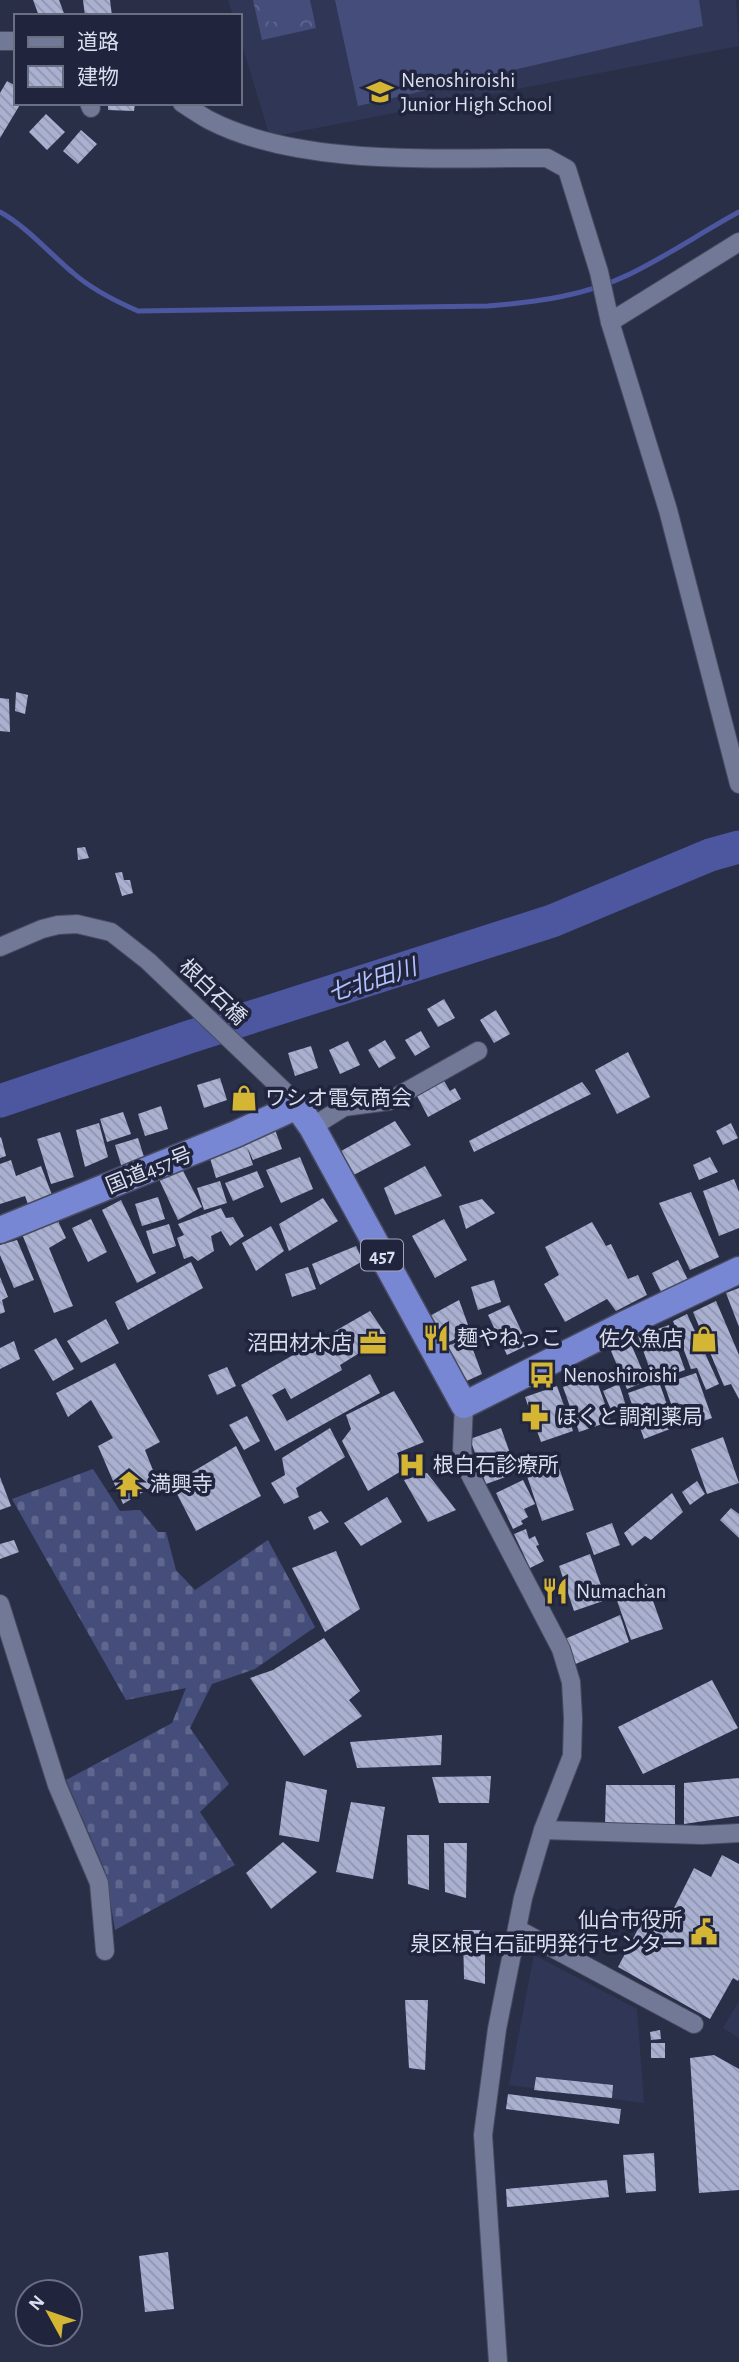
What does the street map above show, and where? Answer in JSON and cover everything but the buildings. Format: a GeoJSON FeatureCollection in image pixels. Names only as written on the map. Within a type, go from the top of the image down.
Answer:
{"type":"FeatureCollection","features":[{"type":"Feature","properties":{"kind":"highway","name":"国道457号"},"geometry":{"type":"LineString","coordinates":[[0,1230],[236,1134],[305,1117]]}},
{"type":"Feature","properties":{"kind":"highway","name":"457"},"geometry":{"type":"LineString","coordinates":[[305,1117],[464,1405]]}},
{"type":"Feature","properties":{"kind":"highway"},"geometry":{"type":"LineString","coordinates":[[464,1405],[739,1270]]}},
{"type":"Feature","properties":{"kind":"street"},"geometry":{"type":"LineString","coordinates":[[185,105],[209,120],[246,135],[308,150],[369,157],[547,158],[567,169],[668,510],[739,784]]}},
{"type":"Feature","properties":{"kind":"street"},"geometry":{"type":"LineString","coordinates":[[609,317],[739,242]]}},
{"type":"Feature","properties":{"kind":"street","name":"根白石橋"},"geometry":{"type":"LineString","coordinates":[[0,947],[58,925],[77,924],[111,932],[148,961],[305,1117]]}},
{"type":"Feature","properties":{"kind":"street"},"geometry":{"type":"LineString","coordinates":[[305,1117],[344,1107],[388,1101],[478,1051]]}},
{"type":"Feature","properties":{"kind":"street"},"geometry":{"type":"LineString","coordinates":[[464,1405],[464,1464],[561,1649],[571,1682],[573,1718],[572,1756],[543,1830],[523,1898],[497,2029],[483,2135],[498,2362]]}},
{"type":"Feature","properties":{"kind":"street"},"geometry":{"type":"LineString","coordinates":[[0,1604],[57,1785],[99,1883],[105,1951]]}},
{"type":"Feature","properties":{"kind":"street"},"geometry":{"type":"LineString","coordinates":[[543,1830],[702,1835],[739,1833]]}},
{"type":"Feature","properties":{"kind":"street"},"geometry":{"type":"LineString","coordinates":[[517,1929],[694,2024]]}},
{"type":"Feature","properties":{"kind":"shaded area","name":"Nenoshiroishi Junior High School"},"geometry":{"type":"Polygon","coordinates":[[[228,0],[736,0],[739,46],[270,137],[242,45],[242,14],[232,14],[228,0]]]}},
{"type":"Feature","properties":{"kind":"shaded area"},"geometry":{"type":"Polygon","coordinates":[[[534,1955],[637,2009],[644,2103],[509,2085],[534,1955]]]}},
{"type":"Feature","properties":{"kind":"shaded area"},"geometry":{"type":"Polygon","coordinates":[[[739,2001],[739,2038],[723,2028],[739,2001]]]}},
{"type":"Feature","properties":{"kind":"green space"},"geometry":{"type":"Polygon","coordinates":[[[253,0],[310,0],[316,28],[262,40],[253,0]]]}},
{"type":"Feature","properties":{"kind":"green space"},"geometry":{"type":"Polygon","coordinates":[[[264,0],[293,0],[297,16],[269,23],[264,0]]]}},
{"type":"Feature","properties":{"kind":"green space"},"geometry":{"type":"Polygon","coordinates":[[[335,0],[699,0],[703,26],[358,106],[335,0]]]}},
{"type":"Feature","properties":{"kind":"green space"},"geometry":{"type":"Polygon","coordinates":[[[93,1469],[120,1511],[140,1510],[158,1532],[166,1532],[176,1570],[195,1590],[268,1540],[315,1627],[255,1669],[212,1684],[190,1728],[229,1784],[200,1812],[235,1865],[115,1930],[105,1871],[66,1780],[172,1723],[186,1688],[126,1700],[12,1499],[93,1469]]]}},
{"type":"Feature","properties":{"kind":"waterway"},"geometry":{"type":"LineString","coordinates":[[0,212],[28,232],[87,284],[138,311],[488,306],[543,300],[613,282],[657,260],[739,212]]}},
{"type":"Feature","properties":{"kind":"waterway","name":"七北田川"},"geometry":{"type":"LineString","coordinates":[[0,1101],[189,1037],[552,921],[710,855],[739,847]]}},
{"type":"Feature","properties":{"kind":"place","name":"Nenoshiroishi Junior High School"},"geometry":{"type":"Point","coordinates":[380,92]}},
{"type":"Feature","properties":{"kind":"place","name":"ワシオ電気商会"},"geometry":{"type":"Point","coordinates":[244,1098]}},
{"type":"Feature","properties":{"kind":"place","name":"麺やねっこ"},"geometry":{"type":"Point","coordinates":[436,1338]}},
{"type":"Feature","properties":{"kind":"place","name":"佐久魚店"},"geometry":{"type":"Point","coordinates":[704,1339]}},
{"type":"Feature","properties":{"kind":"place","name":"沼田材木店"},"geometry":{"type":"Point","coordinates":[373,1343]}},
{"type":"Feature","properties":{"kind":"place","name":"Nenoshiroishi"},"geometry":{"type":"Point","coordinates":[542,1375]}},
{"type":"Feature","properties":{"kind":"place","name":"ほくと調剤薬局"},"geometry":{"type":"Point","coordinates":[535,1417]}},
{"type":"Feature","properties":{"kind":"place","name":"根白石診療所"},"geometry":{"type":"Point","coordinates":[412,1465]}},
{"type":"Feature","properties":{"kind":"place","name":"満興寺"},"geometry":{"type":"Point","coordinates":[129,1484]}},
{"type":"Feature","properties":{"kind":"place","name":"Numachan"},"geometry":{"type":"Point","coordinates":[555,1591]}},
{"type":"Feature","properties":{"kind":"place","name":"仙台市役所 泉区根白石証明発行センター"},"geometry":{"type":"Point","coordinates":[704,1932]}}]}
